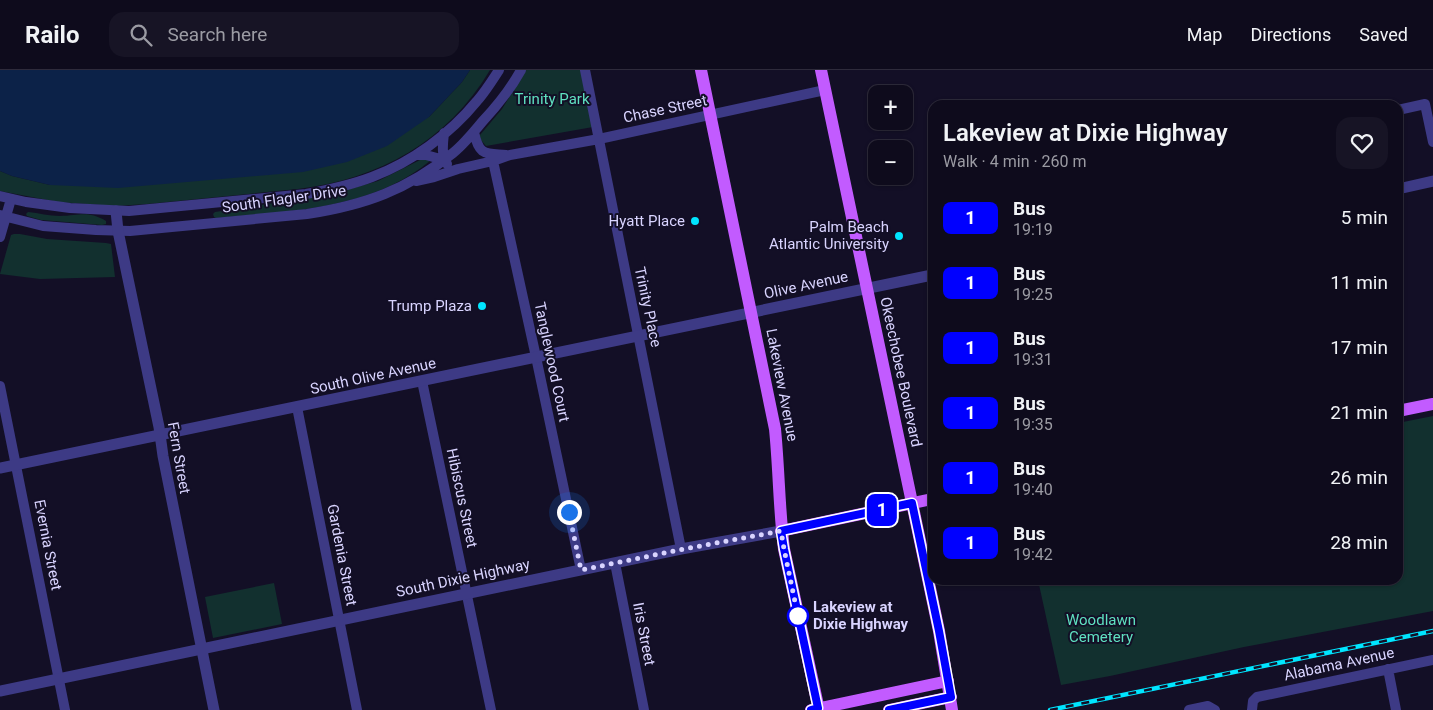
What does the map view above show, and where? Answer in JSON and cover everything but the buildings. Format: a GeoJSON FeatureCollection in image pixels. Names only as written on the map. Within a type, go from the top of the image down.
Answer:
{"type":"FeatureCollection","features":[{"type":"Feature","properties":{"kind":"main road","name":"Lakeview Avenue"},"geometry":{"type":"LineString","coordinates":[[701,70],[775,429],[779,462],[781,531],[816,710]]}},
{"type":"Feature","properties":{"kind":"main road","name":"Okeechobee Boulevard"},"geometry":{"type":"LineString","coordinates":[[821,70],[928,582]]}},
{"type":"Feature","properties":{"kind":"main road"},"geometry":{"type":"LineString","coordinates":[[1403,410],[1433,404]]}},
{"type":"Feature","properties":{"kind":"main road","name":"South Dixie Highway"},"geometry":{"type":"LineString","coordinates":[[781,531],[928,500]]}},
{"type":"Feature","properties":{"kind":"main road","name":"Okeechobee Boulevard"},"geometry":{"type":"LineString","coordinates":[[929,585],[952,704]]}},
{"type":"Feature","properties":{"kind":"main road"},"geometry":{"type":"LineString","coordinates":[[816,710],[948,681]]}},
{"type":"Feature","properties":{"kind":"main road"},"geometry":{"type":"LineString","coordinates":[[889,710],[952,704]]}},
{"type":"Feature","properties":{"kind":"street","name":"South Flagler Drive"},"geometry":{"type":"LineString","coordinates":[[0,196],[70,208],[134,211],[306,194],[332,189],[371,178],[414,155],[444,133],[477,102],[499,70]]}},
{"type":"Feature","properties":{"kind":"street","name":"South Flagler Drive"},"geometry":{"type":"LineString","coordinates":[[3,216],[43,226],[135,231],[335,210],[382,196],[412,182],[454,153],[499,104],[520,70]]}},
{"type":"Feature","properties":{"kind":"street","name":"Trinity Place"},"geometry":{"type":"LineString","coordinates":[[585,70],[681,549]]}},
{"type":"Feature","properties":{"kind":"street","name":"Chase Street"},"geometry":{"type":"LineString","coordinates":[[412,182],[510,155],[599,139],[825,90]]}},
{"type":"Feature","properties":{"kind":"street"},"geometry":{"type":"LineString","coordinates":[[1403,109],[1425,104],[1433,142]]}},
{"type":"Feature","properties":{"kind":"street","name":"Chase Street"},"geometry":{"type":"LineString","coordinates":[[474,132],[476,144],[485,153],[510,155]]}},
{"type":"Feature","properties":{"kind":"street"},"geometry":{"type":"LineString","coordinates":[[444,133],[444,160],[452,171]]}},
{"type":"Feature","properties":{"kind":"street"},"geometry":{"type":"LineString","coordinates":[[414,155],[426,155],[444,160]]}},
{"type":"Feature","properties":{"kind":"street","name":"Tanglewood Court"},"geometry":{"type":"LineString","coordinates":[[493,161],[581,570]]}},
{"type":"Feature","properties":{"kind":"street"},"geometry":{"type":"LineString","coordinates":[[1403,188],[1433,181]]}},
{"type":"Feature","properties":{"kind":"street"},"geometry":{"type":"LineString","coordinates":[[0,237],[3,216],[11,199]]}},
{"type":"Feature","properties":{"kind":"street","name":"Fern Street"},"geometry":{"type":"LineString","coordinates":[[116,211],[118,231],[214,710]]}},
{"type":"Feature","properties":{"kind":"street"},"geometry":{"type":"LineString","coordinates":[[866,288],[928,276]]}},
{"type":"Feature","properties":{"kind":"street","name":"Olive Avenue"},"geometry":{"type":"LineString","coordinates":[[751,312],[866,288]]}},
{"type":"Feature","properties":{"kind":"street","name":"South Olive Avenue"},"geometry":{"type":"LineString","coordinates":[[0,468],[751,312]]}},
{"type":"Feature","properties":{"kind":"street","name":"Hibiscus Street"},"geometry":{"type":"LineString","coordinates":[[422,381],[491,710]]}},
{"type":"Feature","properties":{"kind":"street","name":"Evernia Street"},"geometry":{"type":"LineString","coordinates":[[0,386],[65,710]]}},
{"type":"Feature","properties":{"kind":"street","name":"Gardenia Street"},"geometry":{"type":"LineString","coordinates":[[297,407],[357,710]]}},
{"type":"Feature","properties":{"kind":"street","name":"South Dixie Highway"},"geometry":{"type":"LineString","coordinates":[[0,691],[681,549],[781,531]]}},
{"type":"Feature","properties":{"kind":"street","name":"Iris Street"},"geometry":{"type":"LineString","coordinates":[[615,563],[644,710]]}},
{"type":"Feature","properties":{"kind":"street","name":"Alabama Avenue"},"geometry":{"type":"LineString","coordinates":[[1253,705],[1257,697],[1433,660]]}},
{"type":"Feature","properties":{"kind":"street"},"geometry":{"type":"LineString","coordinates":[[1388,669],[1396,710]]}},
{"type":"Feature","properties":{"kind":"street"},"geometry":{"type":"LineString","coordinates":[[1189,710],[1212,708]]}},
{"type":"Feature","properties":{"kind":"green space"},"geometry":{"type":"Polygon","coordinates":[[[470,70],[490,70],[473,95],[454,117],[432,136],[409,152],[383,166],[328,184],[298,189],[116,206],[58,202],[0,191],[0,171],[12,176],[50,185],[429,117],[462,82],[470,70]]]}},
{"type":"Feature","properties":{"kind":"green space","name":"Trinity Park"},"geometry":{"type":"Polygon","coordinates":[[[526,70],[581,70],[593,127],[486,146],[480,139],[480,135],[502,109],[526,70]]]}},
{"type":"Feature","properties":{"kind":"green space"},"geometry":{"type":"Polygon","coordinates":[[[422,159],[431,160],[408,177],[383,189],[356,198],[300,210],[216,218],[213,214],[215,212],[320,196],[350,189],[378,181],[422,159]]]}},
{"type":"Feature","properties":{"kind":"green space"},"geometry":{"type":"Polygon","coordinates":[[[28,212],[56,216],[83,214],[106,221],[106,224],[41,220],[27,216],[28,212]]]}},
{"type":"Feature","properties":{"kind":"green space"},"geometry":{"type":"Polygon","coordinates":[[[11,235],[47,239],[111,244],[115,277],[40,279],[0,274],[11,235]]]}},
{"type":"Feature","properties":{"kind":"green space","name":"Woodlawn Cemetery"},"geometry":{"type":"Polygon","coordinates":[[[1433,416],[1433,611],[1244,647],[1061,685],[1039,585],[1403,585],[1403,422],[1433,416]]]}},
{"type":"Feature","properties":{"kind":"green space"},"geometry":{"type":"Polygon","coordinates":[[[274,583],[282,624],[213,638],[205,597],[274,583]]]}},
{"type":"Feature","properties":{"kind":"water"},"geometry":{"type":"Polygon","coordinates":[[[0,70],[470,70],[462,82],[429,117],[387,146],[347,162],[303,172],[118,188],[50,185],[12,176],[0,171],[0,70]]]}},
{"type":"Feature","properties":{"kind":"railway"},"geometry":{"type":"LineString","coordinates":[[1050,710],[1433,631]]}},
{"type":"Feature","properties":{"kind":"bus line","name":"1"},"geometry":{"type":"LineString","coordinates":[[811,710],[818,708],[781,531],[912,503],[928,579]]}},
{"type":"Feature","properties":{"kind":"bus line","name":"1"},"geometry":{"type":"LineString","coordinates":[[889,710],[951,697],[929,585]]}},
{"type":"Feature","properties":{"kind":"place","name":"Hyatt Place"},"geometry":{"type":"Point","coordinates":[695,221]}},
{"type":"Feature","properties":{"kind":"place","name":"Palm Beach Atlantic University"},"geometry":{"type":"Point","coordinates":[899,236]}},
{"type":"Feature","properties":{"kind":"place","name":"Trump Plaza"},"geometry":{"type":"Point","coordinates":[482,306]}},
{"type":"Feature","properties":{"kind":"place","name":"Lakeview at Dixie Highway"},"geometry":{"type":"Point","coordinates":[798,616]}},
{"type":"Feature","properties":{"kind":"route"},"geometry":{"type":"LineString","coordinates":[[569,512],[581,570],[781,531],[798,616]]}}]}
